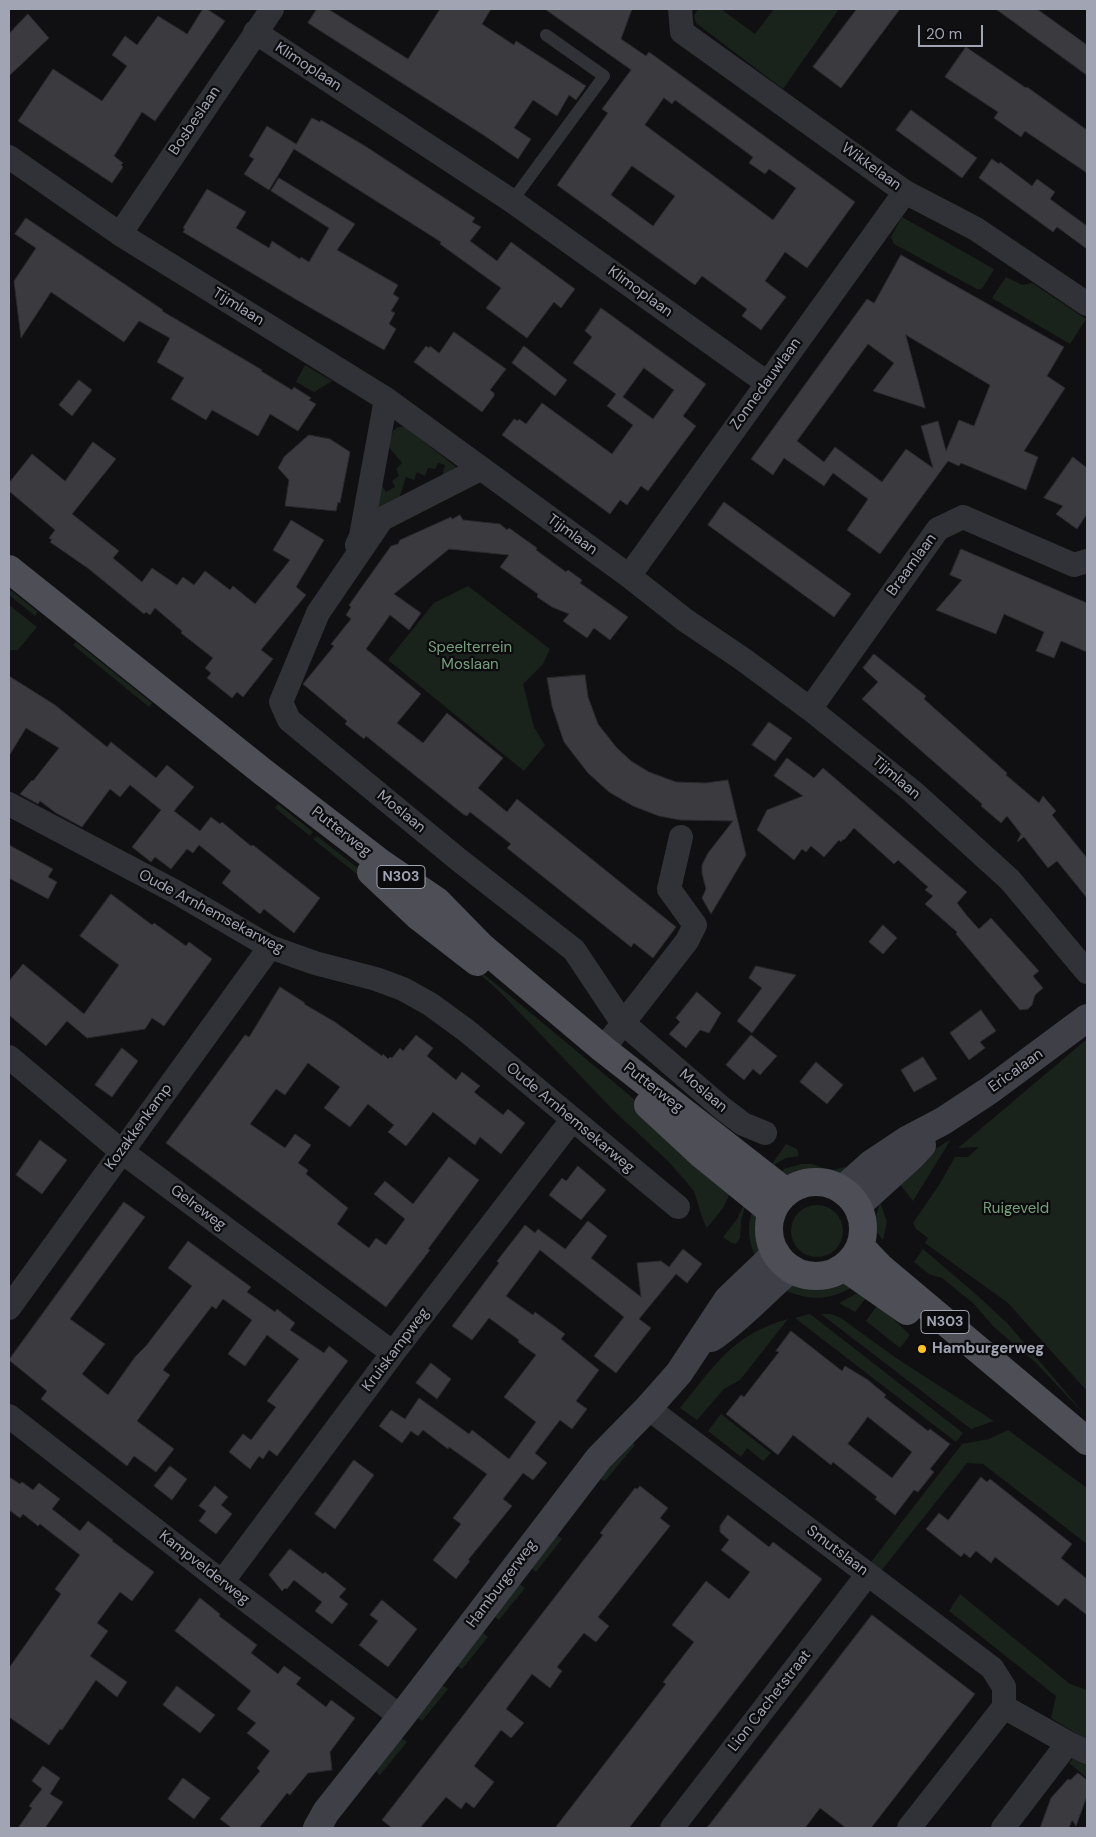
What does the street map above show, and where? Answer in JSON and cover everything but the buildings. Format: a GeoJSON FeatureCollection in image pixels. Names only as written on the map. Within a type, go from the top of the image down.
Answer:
{"type":"FeatureCollection","features":[{"type":"Feature","properties":{"kind":"main road","name":"Putterweg"},"geometry":{"type":"LineString","coordinates":[[9,569],[381,863],[437,901],[482,946],[779,1202]]}},
{"type":"Feature","properties":{"kind":"main road","name":"Putterweg"},"geometry":{"type":"LineString","coordinates":[[9,583],[372,873],[419,917],[472,958],[639,1096],[702,1155],[779,1202]]}},
{"type":"Feature","properties":{"kind":"main road"},"geometry":{"type":"LineString","coordinates":[[807,1182],[830,1184],[850,1198],[862,1219],[863,1232],[860,1246],[854,1258],[832,1274],[818,1276],[805,1275],[783,1261],[770,1238],[769,1225],[779,1202],[796,1186],[807,1182]]}},
{"type":"Feature","properties":{"kind":"main road","name":"N303"},"geometry":{"type":"LineString","coordinates":[[860,1246],[880,1267],[1087,1441]]}},
{"type":"Feature","properties":{"kind":"main road","name":"N303"},"geometry":{"type":"LineString","coordinates":[[844,1267],[1032,1396]]}},
{"type":"Feature","properties":{"kind":"street","name":"Bosbeslaan"},"geometry":{"type":"LineString","coordinates":[[120,234],[272,9]]}},
{"type":"Feature","properties":{"kind":"street","name":"Wikkelaan"},"geometry":{"type":"LineString","coordinates":[[680,9],[682,32],[905,192],[976,229],[1087,304]]}},
{"type":"Feature","properties":{"kind":"street","name":"Klimoplaan"},"geometry":{"type":"LineString","coordinates":[[255,32],[512,201],[767,382]]}},
{"type":"Feature","properties":{"kind":"street","name":"Tijmlaan"},"geometry":{"type":"LineString","coordinates":[[9,157],[120,234],[386,398],[480,469],[629,576],[685,620],[744,660],[810,709],[912,791],[1010,880],[1087,972]]}},
{"type":"Feature","properties":{"kind":"street","name":"Zonnedauwlaan"},"geometry":{"type":"LineString","coordinates":[[629,576],[905,192]]}},
{"type":"Feature","properties":{"kind":"street","name":"Moslaan"},"geometry":{"type":"LineString","coordinates":[[344,574],[361,536],[386,398]]}},
{"type":"Feature","properties":{"kind":"street","name":"Moslaan"},"geometry":{"type":"LineString","coordinates":[[480,469],[382,520],[318,613],[280,702],[289,720],[459,860],[574,950],[622,1022],[722,1108],[743,1124],[765,1133]]}},
{"type":"Feature","properties":{"kind":"street","name":"Braamlaan"},"geometry":{"type":"LineString","coordinates":[[810,709],[938,529],[963,517],[1074,565],[1087,561]]}},
{"type":"Feature","properties":{"kind":"street","name":"Oude Arnhemsekarweg"},"geometry":{"type":"LineString","coordinates":[[9,804],[176,892],[270,947],[315,963],[376,979],[403,989],[430,1004],[467,1031],[678,1207]]}},
{"type":"Feature","properties":{"kind":"street"},"geometry":{"type":"LineString","coordinates":[[603,1049],[622,1022],[687,941],[695,925],[669,889],[681,837]]}},
{"type":"Feature","properties":{"kind":"street","name":"Kozakkenkamp"},"geometry":{"type":"LineString","coordinates":[[9,1308],[270,947]]}},
{"type":"Feature","properties":{"kind":"street","name":"Ericalaan"},"geometry":{"type":"LineString","coordinates":[[850,1198],[911,1157],[943,1121],[990,1090],[1087,1018]]}},
{"type":"Feature","properties":{"kind":"street","name":"Gelreweg"},"geometry":{"type":"LineString","coordinates":[[9,1057],[121,1151],[393,1353]]}},
{"type":"Feature","properties":{"kind":"street","name":"Kruiskampweg"},"geometry":{"type":"LineString","coordinates":[[222,1582],[393,1353],[572,1120]]}},
{"type":"Feature","properties":{"kind":"street","name":"Hamburgerweg"},"geometry":{"type":"LineString","coordinates":[[317,1828],[326,1812],[599,1458],[648,1408],[697,1348],[725,1329],[756,1298],[783,1261]]}},
{"type":"Feature","properties":{"kind":"street","name":"Smutslaan"},"geometry":{"type":"LineString","coordinates":[[648,1408],[992,1668],[1004,1687],[1004,1707]]}},
{"type":"Feature","properties":{"kind":"street","name":"Kampvelderweg"},"geometry":{"type":"LineString","coordinates":[[9,1416],[222,1582],[401,1717]]}},
{"type":"Feature","properties":{"kind":"street","name":"Lion Cachetstraat"},"geometry":{"type":"LineString","coordinates":[[672,1828],[868,1574]]}},
{"type":"Feature","properties":{"kind":"street"},"geometry":{"type":"LineString","coordinates":[[909,1828],[1004,1707],[1078,1748],[1003,1828]]}},
{"type":"Feature","properties":{"kind":"lane"},"geometry":{"type":"LineString","coordinates":[[512,201],[604,76],[546,35]]}},
{"type":"Feature","properties":{"kind":"green space"},"geometry":{"type":"Polygon","coordinates":[[[698,9],[721,9],[755,34],[774,9],[839,9],[783,89],[696,23],[694,16],[698,9]]]}},
{"type":"Feature","properties":{"kind":"green space"},"geometry":{"type":"Polygon","coordinates":[[[902,217],[994,269],[982,289],[977,289],[894,244],[891,237],[902,217]]]}},
{"type":"Feature","properties":{"kind":"green space"},"geometry":{"type":"Polygon","coordinates":[[[1006,277],[1022,285],[1032,283],[1086,319],[1070,344],[992,298],[1006,277]]]}},
{"type":"Feature","properties":{"kind":"green space"},"geometry":{"type":"Polygon","coordinates":[[[305,365],[332,381],[314,392],[296,382],[305,365]]]}},
{"type":"Feature","properties":{"kind":"green space"},"geometry":{"type":"Polygon","coordinates":[[[398,427],[405,427],[456,467],[454,473],[441,480],[445,465],[438,463],[435,469],[428,468],[425,476],[417,472],[414,480],[406,477],[398,502],[376,516],[379,481],[386,492],[395,487],[392,481],[399,476],[396,469],[402,463],[388,446],[393,431],[398,427]]]}},
{"type":"Feature","properties":{"kind":"green space","name":"Speelterrein Moslaan"},"geometry":{"type":"Polygon","coordinates":[[[468,586],[550,649],[543,664],[523,684],[534,727],[545,745],[524,771],[388,660],[434,603],[468,586]]]}},
{"type":"Feature","properties":{"kind":"green space"},"geometry":{"type":"Polygon","coordinates":[[[9,589],[38,612],[35,616],[9,595],[9,589]]]}},
{"type":"Feature","properties":{"kind":"green space"},"geometry":{"type":"Polygon","coordinates":[[[9,605],[37,627],[18,650],[9,650],[9,605]]]}},
{"type":"Feature","properties":{"kind":"green space"},"geometry":{"type":"Polygon","coordinates":[[[76,642],[152,703],[149,707],[73,645],[76,642]]]}},
{"type":"Feature","properties":{"kind":"green space"},"geometry":{"type":"Polygon","coordinates":[[[278,804],[313,832],[310,836],[275,808],[278,804]]]}},
{"type":"Feature","properties":{"kind":"green space"},"geometry":{"type":"Polygon","coordinates":[[[317,836],[359,869],[378,891],[313,839],[317,836]]]}},
{"type":"Feature","properties":{"kind":"green space"},"geometry":{"type":"Polygon","coordinates":[[[439,938],[628,1094],[732,1189],[723,1208],[707,1228],[694,1191],[669,1162],[614,1111],[500,992],[439,938]]]}},
{"type":"Feature","properties":{"kind":"green space","name":"Ruigeveld"},"geometry":{"type":"Polygon","coordinates":[[[1087,1039],[1087,1391],[1008,1303],[925,1243],[928,1238],[916,1229],[913,1223],[939,1185],[955,1157],[968,1157],[979,1147],[958,1148],[1087,1039]]]}},
{"type":"Feature","properties":{"kind":"green space"},"geometry":{"type":"Polygon","coordinates":[[[951,1139],[913,1201],[898,1182],[929,1153],[951,1139]]]}},
{"type":"Feature","properties":{"kind":"green space"},"geometry":{"type":"Polygon","coordinates":[[[786,1144],[797,1149],[799,1156],[786,1158],[770,1167],[786,1144]]]}},
{"type":"Feature","properties":{"kind":"green space"},"geometry":{"type":"Polygon","coordinates":[[[801,1164],[813,1164],[833,1170],[845,1167],[853,1171],[838,1178],[790,1177],[779,1174],[784,1169],[801,1164]]]}},
{"type":"Feature","properties":{"kind":"green space"},"geometry":{"type":"Polygon","coordinates":[[[747,1199],[741,1221],[740,1238],[736,1244],[723,1237],[737,1219],[747,1199]]]}},
{"type":"Feature","properties":{"kind":"green space"},"geometry":{"type":"Polygon","coordinates":[[[880,1202],[887,1222],[883,1240],[873,1227],[880,1202]]]}},
{"type":"Feature","properties":{"kind":"green space"},"geometry":{"type":"Polygon","coordinates":[[[754,1205],[761,1219],[764,1232],[757,1260],[751,1246],[749,1233],[754,1205]]]}},
{"type":"Feature","properties":{"kind":"green space"},"geometry":{"type":"Polygon","coordinates":[[[812,1205],[822,1205],[832,1209],[839,1216],[843,1231],[839,1246],[832,1253],[822,1257],[812,1257],[802,1253],[795,1246],[791,1236],[791,1226],[795,1216],[802,1209],[812,1205]]]}},
{"type":"Feature","properties":{"kind":"green space"},"geometry":{"type":"Polygon","coordinates":[[[923,1249],[1008,1324],[1087,1417],[1035,1362],[994,1327],[973,1303],[942,1278],[929,1274],[914,1262],[923,1249]]]}},
{"type":"Feature","properties":{"kind":"green space"},"geometry":{"type":"Polygon","coordinates":[[[838,1280],[855,1286],[828,1297],[820,1298],[812,1298],[783,1290],[795,1284],[838,1280]]]}},
{"type":"Feature","properties":{"kind":"green space"},"geometry":{"type":"Polygon","coordinates":[[[863,1290],[869,1294],[855,1312],[839,1303],[863,1290]]]}},
{"type":"Feature","properties":{"kind":"green space"},"geometry":{"type":"Polygon","coordinates":[[[878,1304],[910,1335],[900,1348],[866,1321],[878,1304]]]}},
{"type":"Feature","properties":{"kind":"green space"},"geometry":{"type":"Polygon","coordinates":[[[810,1314],[963,1433],[956,1442],[795,1318],[810,1314]]]}},
{"type":"Feature","properties":{"kind":"green space"},"geometry":{"type":"Polygon","coordinates":[[[821,1314],[831,1314],[841,1318],[896,1358],[994,1421],[971,1429],[821,1314]]]}},
{"type":"Feature","properties":{"kind":"green space"},"geometry":{"type":"Polygon","coordinates":[[[788,1319],[740,1380],[724,1389],[697,1420],[680,1408],[726,1353],[753,1333],[788,1319]]]}},
{"type":"Feature","properties":{"kind":"green space"},"geometry":{"type":"Polygon","coordinates":[[[721,1414],[771,1453],[763,1461],[747,1448],[741,1457],[708,1431],[721,1414]]]}},
{"type":"Feature","properties":{"kind":"green space"},"geometry":{"type":"Polygon","coordinates":[[[1008,1430],[1087,1488],[1087,1544],[983,1464],[967,1463],[881,1571],[871,1562],[962,1444],[989,1439],[1008,1430]]]}},
{"type":"Feature","properties":{"kind":"green space"},"geometry":{"type":"Polygon","coordinates":[[[632,1443],[635,1445],[605,1481],[600,1479],[619,1454],[632,1443]]]}},
{"type":"Feature","properties":{"kind":"green space"},"geometry":{"type":"Polygon","coordinates":[[[557,1535],[562,1539],[536,1572],[531,1568],[557,1535]]]}},
{"type":"Feature","properties":{"kind":"green space"},"geometry":{"type":"Polygon","coordinates":[[[520,1584],[525,1588],[499,1620],[494,1616],[520,1584]]]}},
{"type":"Feature","properties":{"kind":"green space"},"geometry":{"type":"Polygon","coordinates":[[[960,1594],[1070,1684],[1087,1690],[1087,1740],[1051,1718],[1056,1696],[949,1611],[960,1594]]]}},
{"type":"Feature","properties":{"kind":"green space"},"geometry":{"type":"Polygon","coordinates":[[[483,1633],[488,1637],[462,1669],[457,1666],[483,1633]]]}},
{"type":"Feature","properties":{"kind":"green space"},"geometry":{"type":"Polygon","coordinates":[[[443,1685],[448,1689],[422,1721],[417,1717],[443,1685]]]}},
{"type":"Feature","properties":{"kind":"green space"},"geometry":{"type":"Polygon","coordinates":[[[401,1738],[407,1742],[380,1775],[376,1771],[401,1738]]]}},
{"type":"Feature","properties":{"kind":"green space"},"geometry":{"type":"Polygon","coordinates":[[[1076,1754],[1087,1759],[1087,1778],[1069,1763],[1076,1754]]]}},
{"type":"Feature","properties":{"kind":"place","name":"Hamburgerweg"},"geometry":{"type":"Point","coordinates":[922,1349]}}]}
